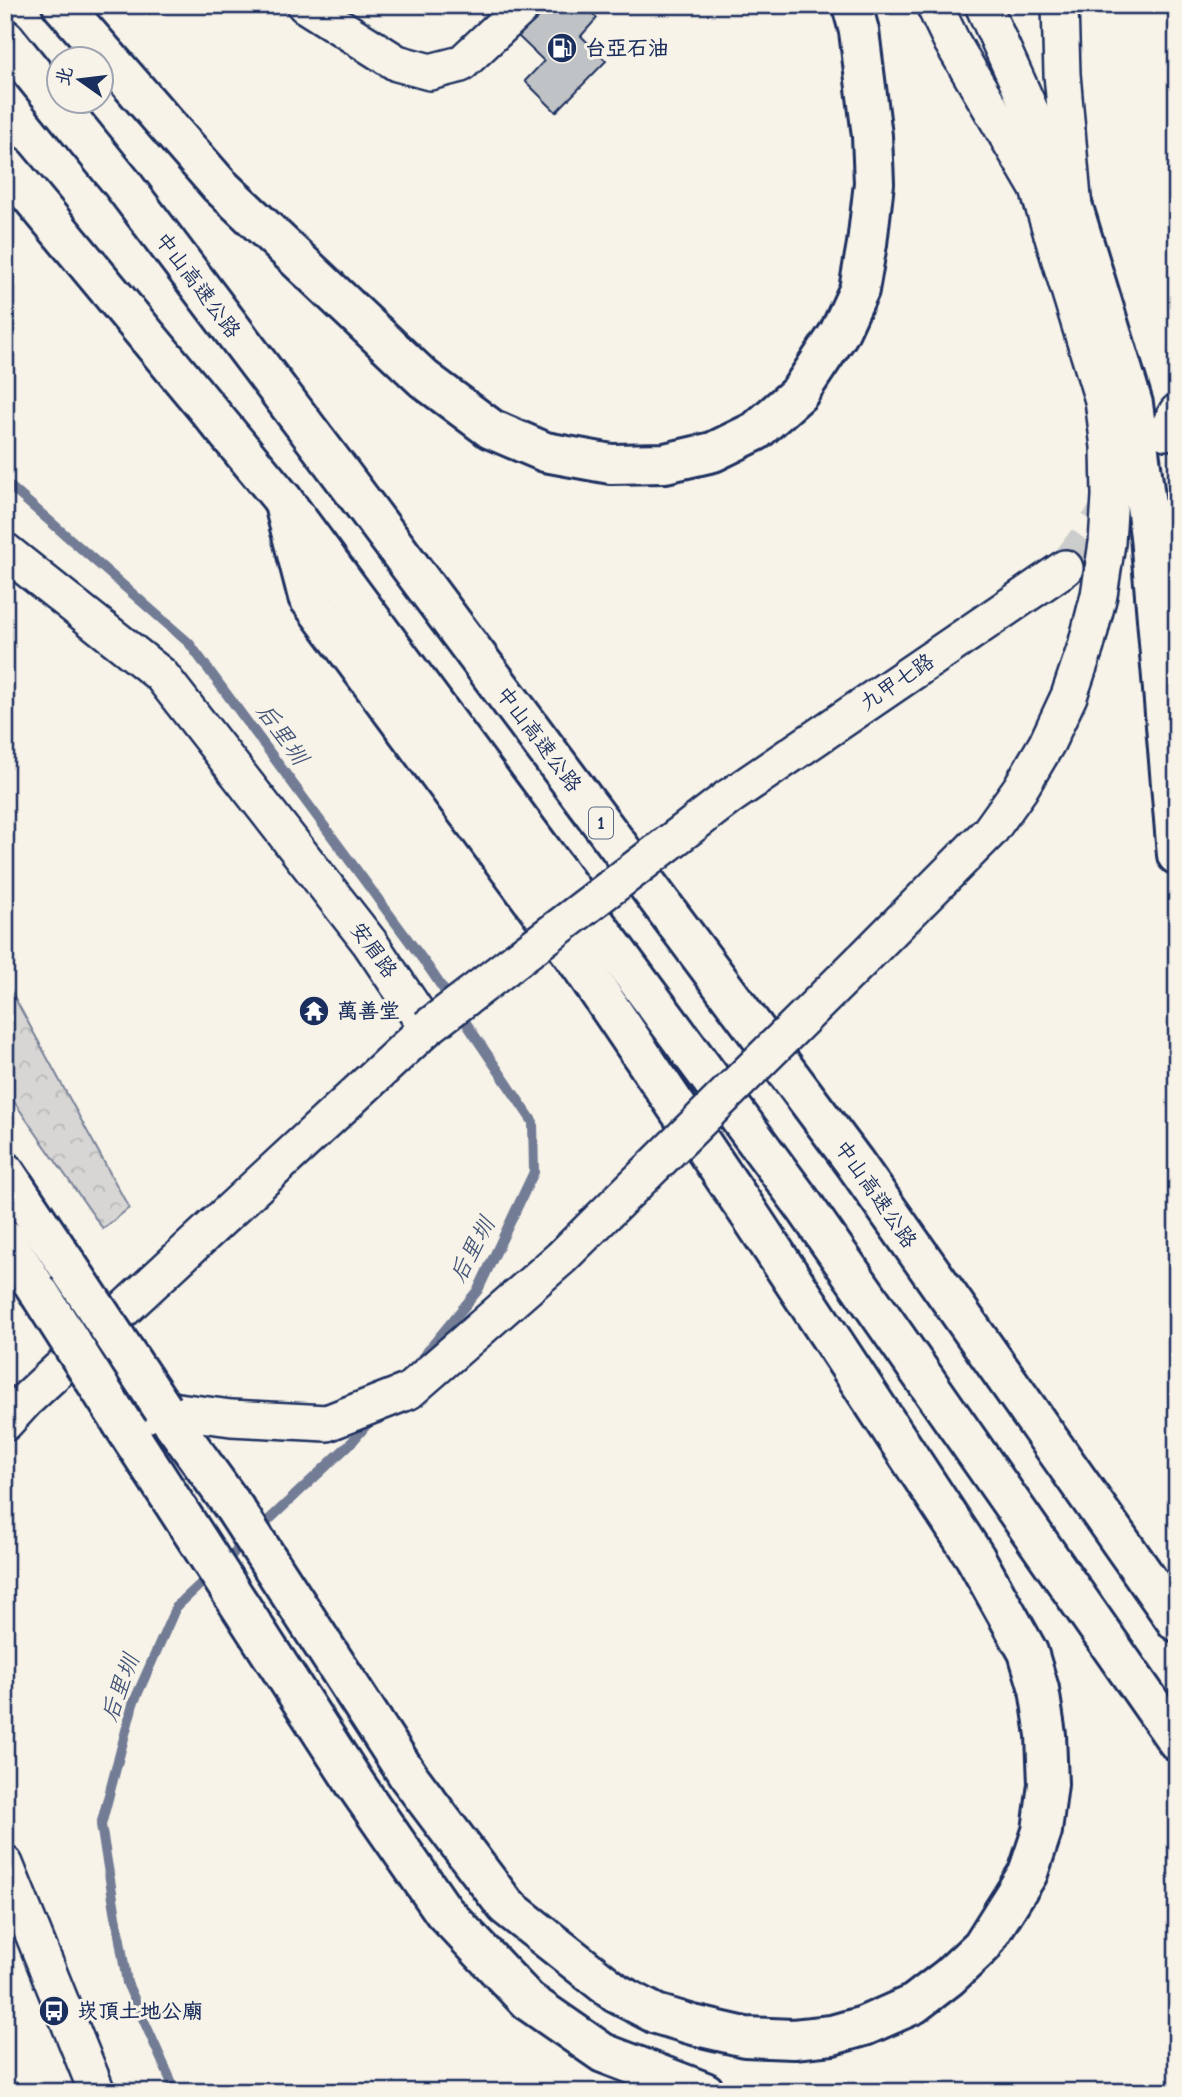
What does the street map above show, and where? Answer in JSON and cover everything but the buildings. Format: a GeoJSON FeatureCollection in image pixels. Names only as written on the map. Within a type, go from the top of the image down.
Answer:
{"type":"FeatureCollection","features":[{"type":"Feature","properties":{"kind":"highway"},"geometry":{"type":"LineString","coordinates":[[62,5],[219,185],[424,379],[491,429],[544,452],[611,464],[665,463],[713,452],[756,431],[799,393],[839,333],[859,290],[874,183],[872,136],[859,31],[852,5]]}},
{"type":"Feature","properties":{"kind":"highway","name":"中山高速公路"},"geometry":{"type":"LineString","coordinates":[[5,39],[121,182],[854,1162],[1177,1622]]}},
{"type":"Feature","properties":{"kind":"highway"},"geometry":{"type":"LineString","coordinates":[[5,165],[283,499],[805,1207],[1177,1741]]}},
{"type":"Feature","properties":{"kind":"highway"},"geometry":{"type":"LineString","coordinates":[[1072,204],[1133,404],[1150,536],[1177,855]]}},
{"type":"Feature","properties":{"kind":"highway"},"geometry":{"type":"LineString","coordinates":[[5,1172],[163,1409],[235,1509],[409,1777],[506,1906],[616,1993],[656,2014],[745,2037],[793,2039],[832,2035],[864,2026],[914,2004],[982,1947],[1028,1873],[1042,1830],[1048,1784],[1046,1735],[1039,1689],[1028,1652],[975,1558],[754,1221],[582,967],[308,597],[283,499]]}},
{"type":"Feature","properties":{"kind":"highway"},"geometry":{"type":"LineString","coordinates":[[5,1240],[356,1784],[444,1912],[527,2001],[603,2053],[705,2092]]}},
{"type":"Feature","properties":{"kind":"street"},"geometry":{"type":"LineString","coordinates":[[305,5],[397,64],[430,72],[461,64],[524,5]]}},
{"type":"Feature","properties":{"kind":"street"},"geometry":{"type":"LineString","coordinates":[[122,1423],[163,1409],[231,1418],[327,1423],[409,1391],[561,1258],[990,831],[1047,743],[1069,695],[1086,646],[1099,595],[1108,531],[1109,447],[1103,400],[1038,189],[952,42],[934,5]]}},
{"type":"Feature","properties":{"kind":"street"},"geometry":{"type":"LineString","coordinates":[[983,5],[1072,204]]}},
{"type":"Feature","properties":{"kind":"street"},"geometry":{"type":"LineString","coordinates":[[1060,5],[1062,74],[1072,204],[1091,361]]}},
{"type":"Feature","properties":{"kind":"street","name":"安眉路"},"geometry":{"type":"LineString","coordinates":[[5,551],[161,675],[370,943],[427,1028]]}},
{"type":"Feature","properties":{"kind":"street","name":"九甲七路"},"geometry":{"type":"LineString","coordinates":[[427,1028],[729,797],[1065,568]]}},
{"type":"Feature","properties":{"kind":"street"},"geometry":{"type":"LineString","coordinates":[[5,1423],[26,1400],[427,1028]]}},
{"type":"Feature","properties":{"kind":"street"},"geometry":{"type":"LineString","coordinates":[[5,1864],[97,2092]]}},
{"type":"Feature","properties":{"kind":"green space"},"geometry":{"type":"Polygon","coordinates":[[[5,980],[129,1208],[103,1229],[5,1089],[5,980]]]}},
{"type":"Feature","properties":{"kind":"waterway","name":"后里圳"},"geometry":{"type":"LineString","coordinates":[[5,482],[189,643],[429,968],[533,1122],[534,1172],[478,1290],[417,1364]]}},
{"type":"Feature","properties":{"kind":"waterway","name":"后里圳"},"geometry":{"type":"LineString","coordinates":[[176,2092],[127,1983],[101,1825],[133,1704],[176,1607],[352,1442],[373,1417]]}},
{"type":"Feature","properties":{"kind":"tunnel"},"geometry":{"type":"LineString","coordinates":[[1065,568],[1119,495]]}},
{"type":"Feature","properties":{"kind":"place","name":"台亞石油"},"geometry":{"type":"Point","coordinates":[562,48]}},
{"type":"Feature","properties":{"kind":"place","name":"萬善堂"},"geometry":{"type":"Point","coordinates":[314,1011]}},
{"type":"Feature","properties":{"kind":"place","name":"崁頂土地公廟"},"geometry":{"type":"Point","coordinates":[54,2011]}}]}
